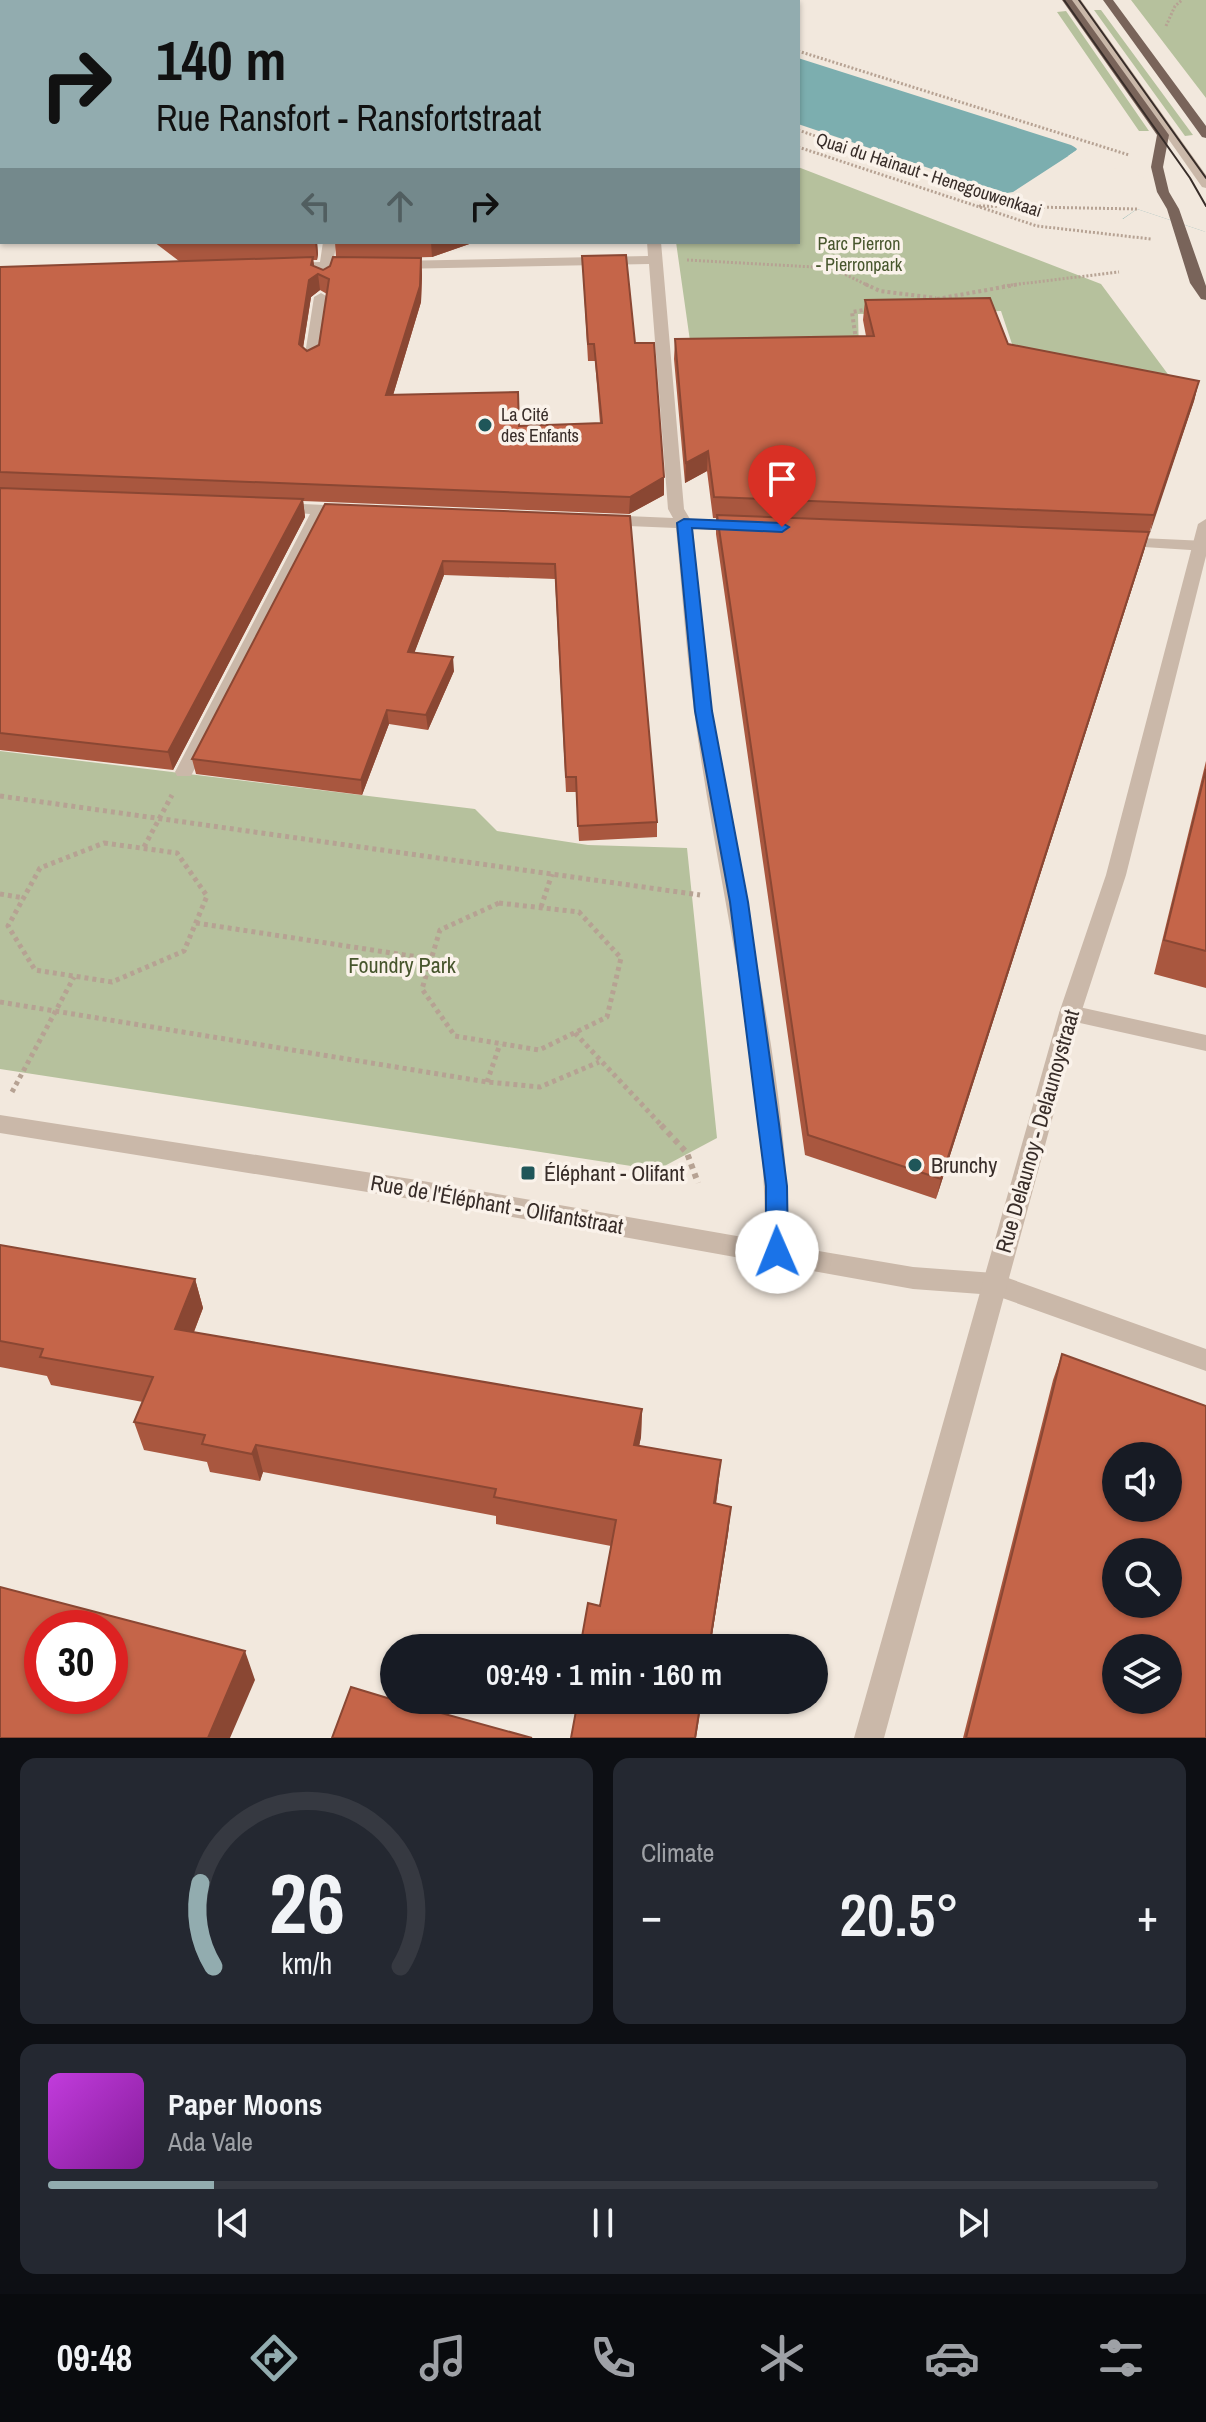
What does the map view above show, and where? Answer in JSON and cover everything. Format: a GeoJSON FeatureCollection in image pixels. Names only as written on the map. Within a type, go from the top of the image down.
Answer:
{"type":"FeatureCollection","features":[{"type":"Feature","properties":{"kind":"main road"},"geometry":{"type":"LineString","coordinates":[[1067,0],[1163,135],[1157,167],[1163,192],[1176,216],[1197,283],[1206,296]]}},
{"type":"Feature","properties":{"kind":"main road"},"geometry":{"type":"LineString","coordinates":[[1108,0],[1206,134]]}},
{"type":"Feature","properties":{"kind":"street"},"geometry":{"type":"LineString","coordinates":[[1076,0],[1206,193]]}},
{"type":"Feature","properties":{"kind":"street"},"geometry":{"type":"LineString","coordinates":[[1163,135],[1206,193]]}},
{"type":"Feature","properties":{"kind":"street"},"geometry":{"type":"LineString","coordinates":[[325,273],[330,244]]}},
{"type":"Feature","properties":{"kind":"street"},"geometry":{"type":"LineString","coordinates":[[654,244],[676,509],[684,523],[703,711],[739,902],[777,1186],[777,1252]]}},
{"type":"Feature","properties":{"kind":"street"},"geometry":{"type":"LineString","coordinates":[[387,265],[656,260]]}},
{"type":"Feature","properties":{"kind":"street"},"geometry":{"type":"LineString","coordinates":[[279,267],[325,273],[372,266]]}},
{"type":"Feature","properties":{"kind":"street"},"geometry":{"type":"LineString","coordinates":[[311,361],[321,297]]}},
{"type":"Feature","properties":{"kind":"street"},"geometry":{"type":"LineString","coordinates":[[257,507],[367,512]]}},
{"type":"Feature","properties":{"kind":"street"},"geometry":{"type":"LineString","coordinates":[[184,772],[320,510]]}},
{"type":"Feature","properties":{"kind":"street"},"geometry":{"type":"LineString","coordinates":[[589,520],[766,527]]}},
{"type":"Feature","properties":{"kind":"street","name":"Rue Delaunoy - Delaunoystraat"},"geometry":{"type":"LineString","coordinates":[[869,1738],[1070,1013],[1116,875],[1203,546],[1206,524]]}},
{"type":"Feature","properties":{"kind":"street"},"geometry":{"type":"LineString","coordinates":[[1107,542],[1203,546]]}},
{"type":"Feature","properties":{"kind":"street"},"geometry":{"type":"LineString","coordinates":[[1070,1013],[1206,1043]]}},
{"type":"Feature","properties":{"kind":"street","name":"Rue de l'Éléphant - Olifantstraat"},"geometry":{"type":"LineString","coordinates":[[0,1124],[187,1152],[913,1278],[994,1284],[1206,1360]]}},
{"type":"Feature","properties":{"kind":"path"},"geometry":{"type":"LineString","coordinates":[[800,52],[1137,158]]}},
{"type":"Feature","properties":{"kind":"path"},"geometry":{"type":"LineString","coordinates":[[800,131],[1025,208]]}},
{"type":"Feature","properties":{"kind":"path","name":"Quai du Hainaut - Henegouwenkaai"},"geometry":{"type":"LineString","coordinates":[[800,148],[1037,226],[1146,238]]}},
{"type":"Feature","properties":{"kind":"path"},"geometry":{"type":"LineString","coordinates":[[969,206],[1176,216]]}},
{"type":"Feature","properties":{"kind":"path"},"geometry":{"type":"LineString","coordinates":[[697,260],[832,268],[880,291],[941,298]]}},
{"type":"Feature","properties":{"kind":"path"},"geometry":{"type":"LineString","coordinates":[[911,303],[985,288],[1119,272]]}},
{"type":"Feature","properties":{"kind":"path"},"geometry":{"type":"LineString","coordinates":[[857,345],[852,312],[882,307]]}},
{"type":"Feature","properties":{"kind":"path"},"geometry":{"type":"LineString","coordinates":[[0,796],[739,902]]}},
{"type":"Feature","properties":{"kind":"path"},"geometry":{"type":"LineString","coordinates":[[144,847],[158,820]]}},
{"type":"Feature","properties":{"kind":"path"},"geometry":{"type":"LineString","coordinates":[[104,843],[144,847],[177,853],[207,896],[184,951],[112,982],[35,970],[8,926],[40,868],[104,843]]}},
{"type":"Feature","properties":{"kind":"path"},"geometry":{"type":"LineString","coordinates":[[541,907],[552,874]]}},
{"type":"Feature","properties":{"kind":"path"},"geometry":{"type":"LineString","coordinates":[[0,894],[24,898]]}},
{"type":"Feature","properties":{"kind":"path"},"geometry":{"type":"LineString","coordinates":[[499,903],[541,907],[579,912],[621,958],[607,1017],[539,1050],[455,1036],[422,989],[440,930],[499,903]]}},
{"type":"Feature","properties":{"kind":"path"},"geometry":{"type":"LineString","coordinates":[[196,923],[431,959]]}},
{"type":"Feature","properties":{"kind":"path"},"geometry":{"type":"LineString","coordinates":[[7,1100],[74,977]]}},
{"type":"Feature","properties":{"kind":"path"},"geometry":{"type":"LineString","coordinates":[[0,1002],[487,1082],[540,1087],[599,1062]]}},
{"type":"Feature","properties":{"kind":"path"},"geometry":{"type":"LineString","coordinates":[[575,1033],[687,1153],[698,1183]]}},
{"type":"Feature","properties":{"kind":"path"},"geometry":{"type":"LineString","coordinates":[[487,1082],[500,1044]]}},
{"type":"Feature","properties":{"kind":"green space"},"geometry":{"type":"Polygon","coordinates":[[[1131,0],[1206,0],[1206,98],[1131,0]]]}},
{"type":"Feature","properties":{"kind":"green space"},"geometry":{"type":"Polygon","coordinates":[[[1094,10],[1101,10],[1193,135],[1185,136],[1094,10]]]}},
{"type":"Feature","properties":{"kind":"green space"},"geometry":{"type":"Polygon","coordinates":[[[1066,11],[1149,131],[1139,131],[1057,12],[1066,11]]]}},
{"type":"Feature","properties":{"kind":"green space","name":"Parc Pierron - Pierronpark"},"geometry":{"type":"Polygon","coordinates":[[[800,168],[1101,284],[1173,381],[1016,356],[1001,311],[858,314],[859,354],[692,355],[676,244],[800,244],[800,168]]]}},
{"type":"Feature","properties":{"kind":"green space","name":"Foundry Park"},"geometry":{"type":"Polygon","coordinates":[[[0,751],[475,809],[497,831],[588,845],[687,848],[717,1138],[657,1170],[0,1069],[0,751]]]}},
{"type":"Feature","properties":{"kind":"water"},"geometry":{"type":"Polygon","coordinates":[[[800,59],[1071,145],[1078,149],[1068,156],[1206,232],[1137,209],[1123,219],[1000,192],[800,125],[800,59]]]}},
{"type":"Feature","properties":{"kind":"pier"},"geometry":{"type":"Polygon","coordinates":[[[1076,142],[1082,149],[1076,156],[1206,197],[1206,232],[1137,209],[1118,222],[995,195],[1013,192],[1076,151],[1073,145],[1076,142]]]}},
{"type":"Feature","properties":{"kind":"building"},"geometry":{"type":"Polygon","coordinates":[[[626,255],[635,343],[654,343],[664,477],[630,497],[0,472],[0,267],[313,257],[311,265],[323,270],[330,266],[333,257],[421,258],[420,286],[386,395],[518,392],[519,426],[602,423],[594,344],[588,344],[582,256],[626,255]],[[318,274],[309,280],[299,344],[307,351],[319,345],[329,279],[318,274]]]}},
{"type":"Feature","properties":{"kind":"building"},"geometry":{"type":"Polygon","coordinates":[[[990,298],[1008,344],[1199,381],[1154,515],[714,497],[708,451],[686,463],[675,339],[874,336],[865,300],[990,298]]]}},
{"type":"Feature","properties":{"kind":"building"},"geometry":{"type":"Polygon","coordinates":[[[0,488],[303,499],[168,752],[0,733],[0,488]]]}},
{"type":"Feature","properties":{"kind":"building"},"geometry":{"type":"Polygon","coordinates":[[[325,504],[630,516],[657,822],[578,826],[576,777],[566,777],[555,564],[443,561],[408,652],[453,657],[426,715],[387,710],[361,780],[192,759],[325,504]]]}},
{"type":"Feature","properties":{"kind":"building"},"geometry":{"type":"Polygon","coordinates":[[[717,515],[1149,532],[941,1179],[808,1135],[717,515]]]}},
{"type":"Feature","properties":{"kind":"building"},"geometry":{"type":"Polygon","coordinates":[[[1206,769],[1206,951],[1164,940],[1206,769]]]}},
{"type":"Feature","properties":{"kind":"building"},"geometry":{"type":"Polygon","coordinates":[[[0,1245],[195,1279],[175,1329],[642,1409],[634,1445],[721,1460],[714,1503],[731,1507],[711,1634],[582,1634],[588,1603],[600,1606],[616,1520],[494,1497],[496,1489],[256,1445],[252,1454],[202,1444],[205,1435],[134,1422],[153,1377],[40,1357],[43,1349],[0,1341],[0,1245]]]}},
{"type":"Feature","properties":{"kind":"building"},"geometry":{"type":"Polygon","coordinates":[[[1062,1354],[1206,1406],[1206,1738],[966,1738],[1062,1354]]]}},
{"type":"Feature","properties":{"kind":"building"},"geometry":{"type":"Polygon","coordinates":[[[0,1587],[88,1610],[24,1610],[24,1714],[128,1714],[128,1620],[245,1651],[208,1738],[0,1738],[0,1587]]]}},
{"type":"Feature","properties":{"kind":"building"},"geometry":{"type":"Polygon","coordinates":[[[351,1687],[380,1696],[380,1714],[445,1714],[532,1738],[332,1738],[351,1687]]]}},
{"type":"Feature","properties":{"kind":"building"},"geometry":{"type":"Polygon","coordinates":[[[575,1714],[699,1714],[695,1738],[571,1738],[575,1714]]]}},
{"type":"Feature","properties":{"kind":"tram line"},"geometry":{"type":"LineString","coordinates":[[1064,0],[1190,178],[1206,206]]}},
{"type":"Feature","properties":{"kind":"tram line"},"geometry":{"type":"LineString","coordinates":[[1079,0],[1206,178]]}},
{"type":"Feature","properties":{"kind":"place","name":"La Cité des Enfants"},"geometry":{"type":"Point","coordinates":[485,425]}},
{"type":"Feature","properties":{"kind":"place","name":"Brunchy"},"geometry":{"type":"Point","coordinates":[915,1165]}},
{"type":"Feature","properties":{"kind":"place","name":"Éléphant - Olifant"},"geometry":{"type":"Point","coordinates":[528,1173]}},
{"type":"Feature","properties":{"kind":"route"},"geometry":{"type":"LineString","coordinates":[[777,1252],[777,1186],[739,902],[703,711],[684,523],[782,527]]}}]}
